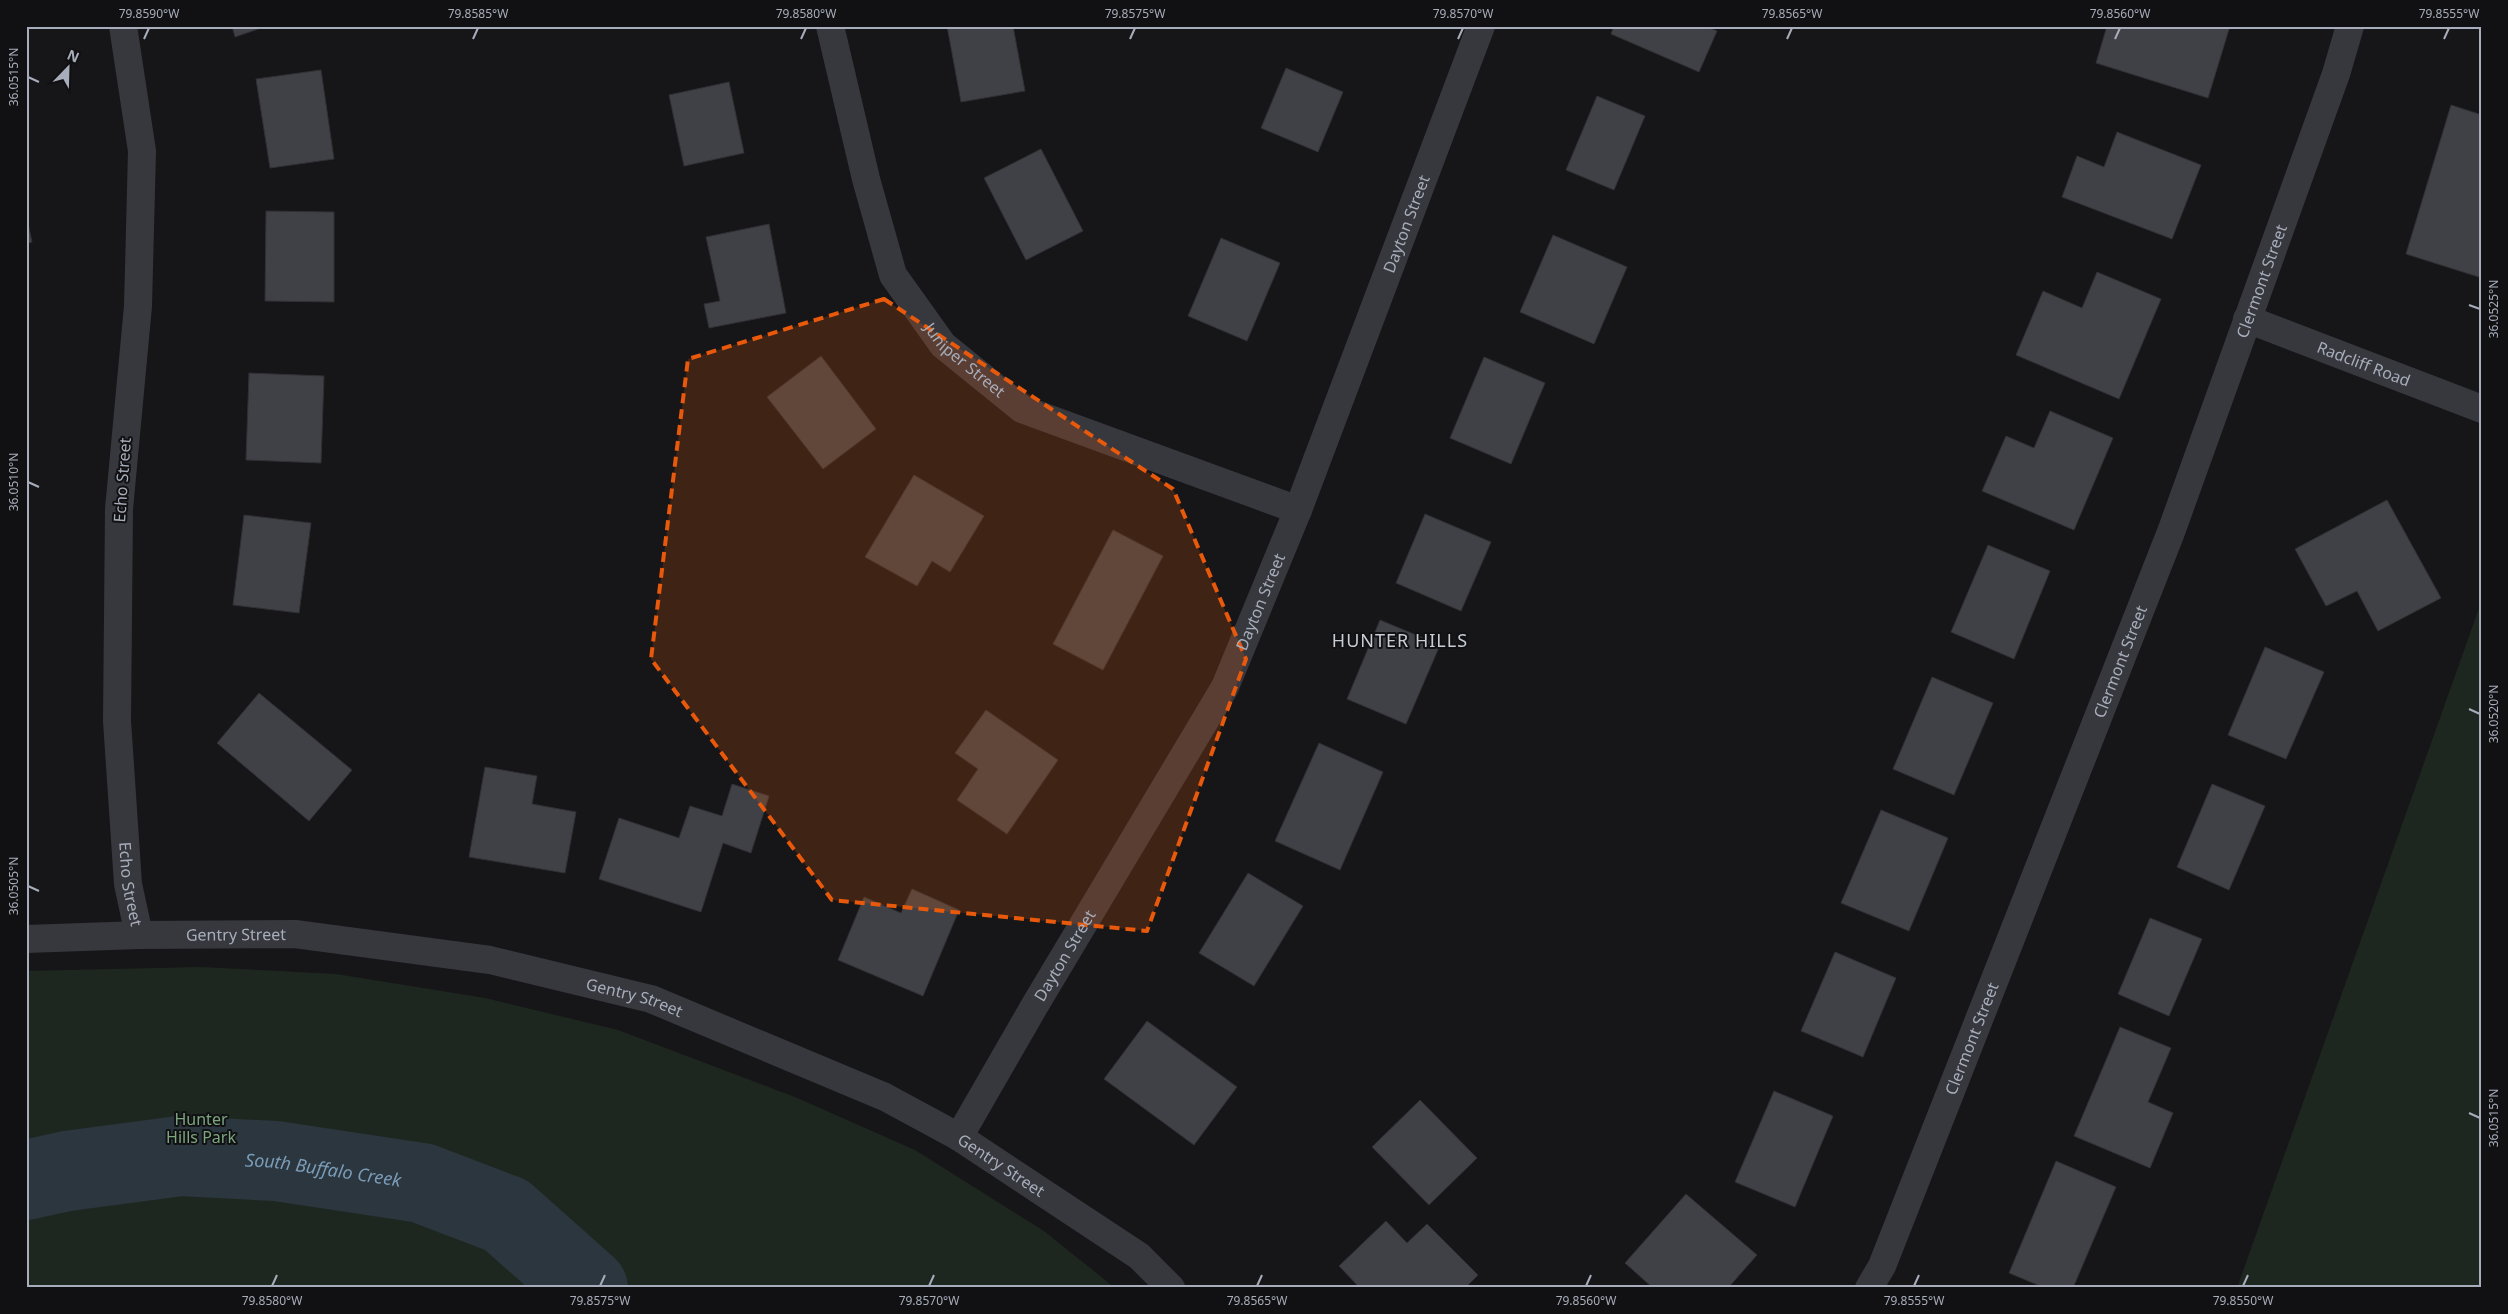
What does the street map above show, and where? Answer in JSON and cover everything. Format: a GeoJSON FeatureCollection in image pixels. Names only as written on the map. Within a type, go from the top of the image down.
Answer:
{"type":"FeatureCollection","features":[{"type":"Feature","properties":{"kind":"street","name":"Echo Street"},"geometry":{"type":"LineString","coordinates":[[123,26],[142,151],[138,306],[119,509],[116,721],[128,884],[139,935]]}},
{"type":"Feature","properties":{"kind":"street","name":"Juniper Street"},"geometry":{"type":"LineString","coordinates":[[830,26],[866,179],[893,275],[943,345],[1022,408],[1298,510]]}},
{"type":"Feature","properties":{"kind":"street","name":"Dayton Street"},"geometry":{"type":"LineString","coordinates":[[959,1137],[1035,1005],[1225,686],[1298,510],[1481,26]]}},
{"type":"Feature","properties":{"kind":"street","name":"Clermont Street"},"geometry":{"type":"LineString","coordinates":[[1869,1288],[1882,1266],[2171,532],[2336,74],[2350,26]]}},
{"type":"Feature","properties":{"kind":"street","name":"Radcliff Road"},"geometry":{"type":"LineString","coordinates":[[2247,319],[2482,409]]}},
{"type":"Feature","properties":{"kind":"street","name":"Gentry Street"},"geometry":{"type":"LineString","coordinates":[[26,939],[139,935],[295,934],[490,960],[652,999],[885,1097],[959,1137],[1139,1256],[1171,1288]]}},
{"type":"Feature","properties":{"kind":"highlighted area"},"geometry":{"type":"Polygon","coordinates":[[[884,299],[1173,489],[1246,659],[1147,931],[832,900],[651,659],[688,359],[884,299]]]}},
{"type":"Feature","properties":{"kind":"green space"},"geometry":{"type":"Polygon","coordinates":[[[2482,600],[2482,1288],[2237,1288],[2482,600]]]}},
{"type":"Feature","properties":{"kind":"green space","name":"Hunter Hills Park"},"geometry":{"type":"Polygon","coordinates":[[[201,967],[336,974],[485,998],[618,1030],[795,1097],[915,1150],[1044,1231],[1115,1288],[26,1288],[26,971],[201,967]]]}},
{"type":"Feature","properties":{"kind":"building"},"geometry":{"type":"Polygon","coordinates":[[[232,26],[267,26],[235,37],[232,26]]]}},
{"type":"Feature","properties":{"kind":"building"},"geometry":{"type":"Polygon","coordinates":[[[947,26],[1013,26],[1025,91],[961,102],[947,26]]]}},
{"type":"Feature","properties":{"kind":"building"},"geometry":{"type":"Polygon","coordinates":[[[1614,26],[1705,26],[1717,31],[1699,72],[1611,34],[1614,26]]]}},
{"type":"Feature","properties":{"kind":"building"},"geometry":{"type":"Polygon","coordinates":[[[2107,26],[2230,26],[2208,98],[2096,63],[2107,26]]]}},
{"type":"Feature","properties":{"kind":"building"},"geometry":{"type":"Polygon","coordinates":[[[1286,68],[1343,92],[1318,152],[1261,128],[1286,68]]]}},
{"type":"Feature","properties":{"kind":"building"},"geometry":{"type":"Polygon","coordinates":[[[321,70],[334,159],[270,168],[256,79],[321,70]]]}},
{"type":"Feature","properties":{"kind":"building"},"geometry":{"type":"Polygon","coordinates":[[[729,82],[744,153],[684,166],[669,95],[729,82]]]}},
{"type":"Feature","properties":{"kind":"building"},"geometry":{"type":"Polygon","coordinates":[[[1597,96],[1645,116],[1614,190],[1566,170],[1597,96]]]}},
{"type":"Feature","properties":{"kind":"building"},"geometry":{"type":"Polygon","coordinates":[[[2451,105],[2482,115],[2482,278],[2406,254],[2451,105]]]}},
{"type":"Feature","properties":{"kind":"building"},"geometry":{"type":"Polygon","coordinates":[[[2117,132],[2201,165],[2172,239],[2062,197],[2077,156],[2104,167],[2117,132]]]}},
{"type":"Feature","properties":{"kind":"building"},"geometry":{"type":"Polygon","coordinates":[[[1041,149],[1083,231],[1026,260],[984,178],[1041,149]]]}},
{"type":"Feature","properties":{"kind":"building"},"geometry":{"type":"Polygon","coordinates":[[[266,211],[334,212],[334,302],[265,301],[266,211]]]}},
{"type":"Feature","properties":{"kind":"building"},"geometry":{"type":"Polygon","coordinates":[[[26,214],[32,242],[26,244],[26,214]]]}},
{"type":"Feature","properties":{"kind":"building"},"geometry":{"type":"Polygon","coordinates":[[[769,224],[786,313],[709,328],[704,304],[720,301],[706,237],[769,224]]]}},
{"type":"Feature","properties":{"kind":"building"},"geometry":{"type":"Polygon","coordinates":[[[1553,235],[1627,267],[1594,344],[1520,312],[1553,235]]]}},
{"type":"Feature","properties":{"kind":"building"},"geometry":{"type":"Polygon","coordinates":[[[1221,238],[1280,263],[1247,341],[1188,316],[1221,238]]]}},
{"type":"Feature","properties":{"kind":"building"},"geometry":{"type":"Polygon","coordinates":[[[2097,272],[2161,299],[2119,399],[2016,355],[2043,291],[2082,308],[2097,272]]]}},
{"type":"Feature","properties":{"kind":"building"},"geometry":{"type":"Polygon","coordinates":[[[821,356],[876,429],[823,469],[767,397],[821,356]]]}},
{"type":"Feature","properties":{"kind":"building"},"geometry":{"type":"Polygon","coordinates":[[[1484,357],[1545,383],[1511,464],[1450,438],[1484,357]]]}},
{"type":"Feature","properties":{"kind":"building"},"geometry":{"type":"Polygon","coordinates":[[[249,373],[324,376],[321,463],[246,460],[249,373]]]}},
{"type":"Feature","properties":{"kind":"building"},"geometry":{"type":"Polygon","coordinates":[[[2050,411],[2113,438],[2074,530],[1982,491],[2006,436],[2034,448],[2050,411]]]}},
{"type":"Feature","properties":{"kind":"building"},"geometry":{"type":"Polygon","coordinates":[[[914,475],[984,516],[950,572],[932,561],[917,586],[865,557],[914,475]]]}},
{"type":"Feature","properties":{"kind":"building"},"geometry":{"type":"Polygon","coordinates":[[[2387,500],[2441,598],[2378,631],[2357,591],[2326,606],[2295,549],[2387,500]]]}},
{"type":"Feature","properties":{"kind":"building"},"geometry":{"type":"Polygon","coordinates":[[[1425,514],[1491,542],[1461,611],[1396,583],[1425,514]]]}},
{"type":"Feature","properties":{"kind":"building"},"geometry":{"type":"Polygon","coordinates":[[[244,515],[311,523],[299,613],[233,605],[244,515]]]}},
{"type":"Feature","properties":{"kind":"building"},"geometry":{"type":"Polygon","coordinates":[[[1113,530],[1163,556],[1103,670],[1053,644],[1113,530]]]}},
{"type":"Feature","properties":{"kind":"building"},"geometry":{"type":"Polygon","coordinates":[[[1988,545],[2050,571],[2014,659],[1951,632],[1988,545]]]}},
{"type":"Feature","properties":{"kind":"building"},"geometry":{"type":"Polygon","coordinates":[[[1380,620],[1440,645],[1406,724],[1347,699],[1380,620]]]}},
{"type":"Feature","properties":{"kind":"building"},"geometry":{"type":"Polygon","coordinates":[[[2265,647],[2324,672],[2286,759],[2228,735],[2265,647]]]}},
{"type":"Feature","properties":{"kind":"building"},"geometry":{"type":"Polygon","coordinates":[[[1932,677],[1993,703],[1954,795],[1893,769],[1932,677]]]}},
{"type":"Feature","properties":{"kind":"building"},"geometry":{"type":"Polygon","coordinates":[[[259,693],[352,770],[309,821],[217,743],[259,693]]]}},
{"type":"Feature","properties":{"kind":"building"},"geometry":{"type":"Polygon","coordinates":[[[986,710],[1058,760],[1007,834],[957,800],[978,769],[955,753],[986,710]]]}},
{"type":"Feature","properties":{"kind":"building"},"geometry":{"type":"Polygon","coordinates":[[[1319,743],[1383,772],[1340,870],[1275,841],[1319,743]]]}},
{"type":"Feature","properties":{"kind":"building"},"geometry":{"type":"Polygon","coordinates":[[[485,767],[537,776],[532,804],[576,812],[565,873],[469,857],[485,767]]]}},
{"type":"Feature","properties":{"kind":"building"},"geometry":{"type":"Polygon","coordinates":[[[732,784],[769,796],[751,853],[723,843],[701,912],[599,879],[619,818],[679,838],[690,806],[722,816],[732,784]]]}},
{"type":"Feature","properties":{"kind":"building"},"geometry":{"type":"Polygon","coordinates":[[[2212,784],[2265,806],[2229,890],[2177,867],[2212,784]]]}},
{"type":"Feature","properties":{"kind":"building"},"geometry":{"type":"Polygon","coordinates":[[[1881,810],[1948,838],[1909,931],[1841,903],[1881,810]]]}},
{"type":"Feature","properties":{"kind":"building"},"geometry":{"type":"Polygon","coordinates":[[[1248,873],[1303,906],[1254,986],[1199,953],[1248,873]]]}},
{"type":"Feature","properties":{"kind":"building"},"geometry":{"type":"Polygon","coordinates":[[[912,889],[959,910],[923,996],[838,960],[864,897],[901,913],[912,889]]]}},
{"type":"Feature","properties":{"kind":"building"},"geometry":{"type":"Polygon","coordinates":[[[2150,918],[2202,939],[2169,1016],[2118,994],[2150,918]]]}},
{"type":"Feature","properties":{"kind":"building"},"geometry":{"type":"Polygon","coordinates":[[[1835,952],[1896,978],[1863,1057],[1801,1031],[1835,952]]]}},
{"type":"Feature","properties":{"kind":"building"},"geometry":{"type":"Polygon","coordinates":[[[1147,1021],[1237,1087],[1194,1145],[1104,1079],[1147,1021]]]}},
{"type":"Feature","properties":{"kind":"building"},"geometry":{"type":"Polygon","coordinates":[[[2120,1027],[2171,1048],[2148,1102],[2173,1113],[2150,1168],[2074,1136],[2120,1027]]]}},
{"type":"Feature","properties":{"kind":"building"},"geometry":{"type":"Polygon","coordinates":[[[1774,1091],[1833,1116],[1795,1207],[1735,1182],[1774,1091]]]}},
{"type":"Feature","properties":{"kind":"building"},"geometry":{"type":"Polygon","coordinates":[[[1420,1100],[1477,1158],[1429,1205],[1372,1147],[1420,1100]]]}},
{"type":"Feature","properties":{"kind":"building"},"geometry":{"type":"Polygon","coordinates":[[[2056,1161],[2116,1187],[2073,1288],[2045,1288],[2009,1273],[2056,1161]]]}},
{"type":"Feature","properties":{"kind":"building"},"geometry":{"type":"Polygon","coordinates":[[[1686,1194],[1757,1255],[1728,1288],[1653,1288],[1625,1263],[1686,1194]]]}},
{"type":"Feature","properties":{"kind":"building"},"geometry":{"type":"Polygon","coordinates":[[[1386,1221],[1407,1243],[1427,1224],[1478,1275],[1465,1288],[1360,1288],[1339,1266],[1386,1221]]]}},
{"type":"Feature","properties":{"kind":"waterway","name":"South Buffalo Creek"},"geometry":{"type":"LineString","coordinates":[[26,1180],[67,1171],[180,1156],[276,1161],[422,1183],[506,1215],[588,1288]]}},
{"type":"Feature","properties":{"kind":"district","name":"HUNTER HILLS"},"geometry":{"type":"Point","coordinates":[1400,640]}}]}
